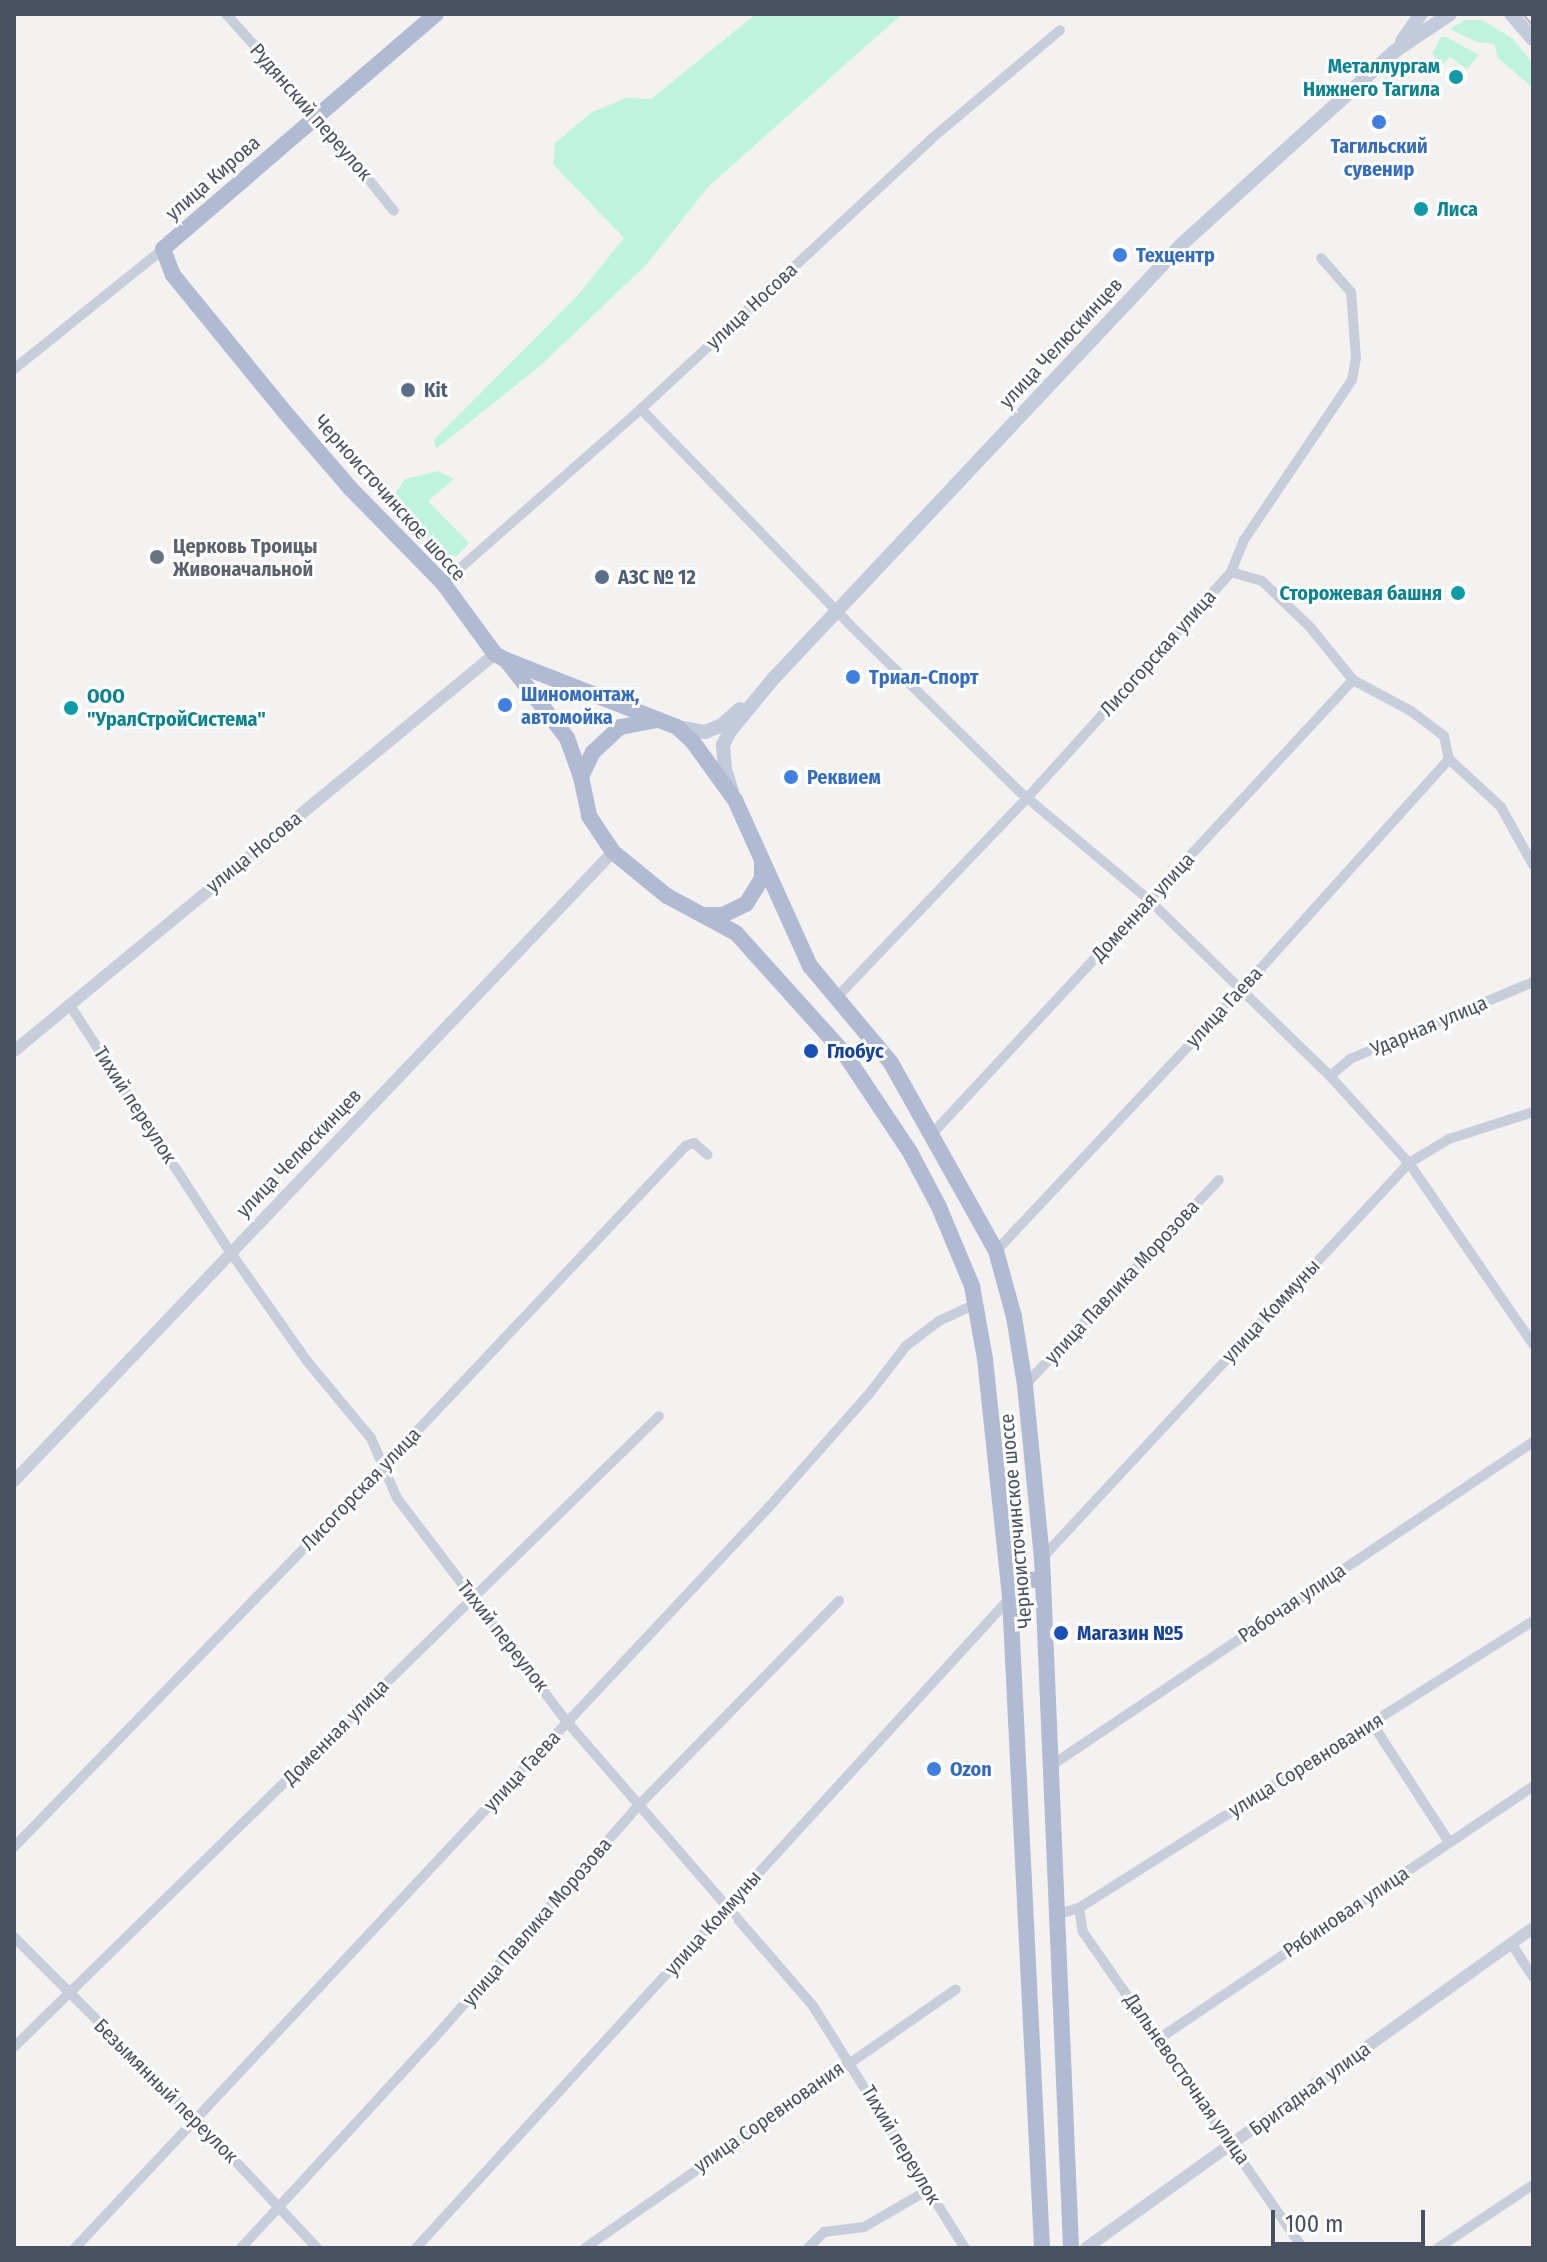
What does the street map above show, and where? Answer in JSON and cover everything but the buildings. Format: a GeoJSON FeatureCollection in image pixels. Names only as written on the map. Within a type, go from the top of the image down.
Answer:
{"type":"FeatureCollection","features":[{"type":"Feature","properties":{"kind":"main road","name":"улица Кирова"},"geometry":{"type":"LineString","coordinates":[[163,249],[316,114],[436,14]]}},
{"type":"Feature","properties":{"kind":"main road","name":"улица Челюскинцев"},"geometry":{"type":"LineString","coordinates":[[1395,51],[1421,14]]}},
{"type":"Feature","properties":{"kind":"main road","name":"улица Челюскинцев"},"geometry":{"type":"LineString","coordinates":[[735,800],[725,769],[723,745],[730,731],[773,679],[1182,244],[1395,51],[1450,14]]}},
{"type":"Feature","properties":{"kind":"main road"},"geometry":{"type":"LineString","coordinates":[[1497,14],[1516,19],[1533,39]]}},
{"type":"Feature","properties":{"kind":"main road","name":"Черноисточинское шоссе"},"geometry":{"type":"LineString","coordinates":[[163,249],[173,275],[289,417],[351,489],[443,583],[567,738],[581,777]]}},
{"type":"Feature","properties":{"kind":"main road"},"geometry":{"type":"LineString","coordinates":[[500,657],[677,727],[693,742],[735,800],[762,861],[762,878],[746,904],[723,915],[697,914],[667,896],[613,852],[589,816],[581,777],[593,752],[609,734],[632,723],[659,720]]}},
{"type":"Feature","properties":{"kind":"main road","name":"улица Челюскинцев"},"geometry":{"type":"LineString","coordinates":[[677,727],[705,732],[722,725],[773,679]]}},
{"type":"Feature","properties":{"kind":"main road","name":"Черноисточинское шоссе"},"geometry":{"type":"LineString","coordinates":[[762,861],[810,966],[891,1063],[932,1134],[996,1251],[1014,1317],[1025,1385],[1042,1558],[1071,2248]]}},
{"type":"Feature","properties":{"kind":"main road","name":"Черноисточинское шоссе"},"geometry":{"type":"LineString","coordinates":[[697,914],[736,933],[760,956],[864,1078],[939,1207],[964,1264],[975,1304],[985,1359],[1010,1590],[1042,2248]]}},
{"type":"Feature","properties":{"kind":"main road"},"geometry":{"type":"LineString","coordinates":[[1010,1590],[1043,1579]]}},
{"type":"Feature","properties":{"kind":"street","name":"Рудянский переулок"},"geometry":{"type":"LineString","coordinates":[[226,14],[316,114],[394,211]]}},
{"type":"Feature","properties":{"kind":"street","name":"улица Носова"},"geometry":{"type":"LineString","coordinates":[[443,583],[641,409],[930,140],[1060,30]]}},
{"type":"Feature","properties":{"kind":"street","name":"улица Кирова"},"geometry":{"type":"LineString","coordinates":[[14,369],[163,249]]}},
{"type":"Feature","properties":{"kind":"street","name":"Лисогорская улица"},"geometry":{"type":"LineString","coordinates":[[836,998],[1028,797],[1231,572],[1244,540],[1352,380],[1356,358],[1351,292],[1321,258]]}},
{"type":"Feature","properties":{"kind":"street"},"geometry":{"type":"LineString","coordinates":[[641,409],[836,611],[1028,797],[1149,900],[1243,988],[1330,1076],[1409,1163],[1533,1344]]}},
{"type":"Feature","properties":{"kind":"street"},"geometry":{"type":"LineString","coordinates":[[1231,572],[1262,581],[1310,627],[1353,680],[1411,711],[1444,736],[1449,759],[1501,807],[1533,865]]}},
{"type":"Feature","properties":{"kind":"street","name":"улица Носова"},"geometry":{"type":"LineString","coordinates":[[14,1051],[500,657]]}},
{"type":"Feature","properties":{"kind":"street","name":"Доменная улица"},"geometry":{"type":"LineString","coordinates":[[932,1134],[1353,680]]}},
{"type":"Feature","properties":{"kind":"street","name":"улица Гаева"},"geometry":{"type":"LineString","coordinates":[[996,1251],[1243,988],[1449,759]]}},
{"type":"Feature","properties":{"kind":"street","name":"улица Челюскинцев"},"geometry":{"type":"LineString","coordinates":[[14,1481],[613,852]]}},
{"type":"Feature","properties":{"kind":"street","name":"Ударная улица"},"geometry":{"type":"LineString","coordinates":[[1330,1076],[1350,1059],[1533,982]]}},
{"type":"Feature","properties":{"kind":"street","name":"Тихий переулок"},"geometry":{"type":"LineString","coordinates":[[69,1004],[231,1253],[307,1361],[371,1438],[397,1498],[568,1723],[813,2006],[850,2059],[965,2248]]}},
{"type":"Feature","properties":{"kind":"street","name":"улица Коммуны"},"geometry":{"type":"LineString","coordinates":[[1042,1558],[1409,1163],[1449,1139],[1533,1112]]}},
{"type":"Feature","properties":{"kind":"street","name":"Лисогорская улица"},"geometry":{"type":"LineString","coordinates":[[14,1847],[385,1465],[686,1146],[694,1143],[708,1155]]}},
{"type":"Feature","properties":{"kind":"street","name":"улица Павлика Морозова"},"geometry":{"type":"LineString","coordinates":[[1025,1385],[1219,1180]]}},
{"type":"Feature","properties":{"kind":"street","name":"улица Гаева"},"geometry":{"type":"LineString","coordinates":[[75,2248],[568,1723],[849,1417],[906,1346],[939,1321],[975,1304]]}},
{"type":"Feature","properties":{"kind":"street","name":"Доменная улица"},"geometry":{"type":"LineString","coordinates":[[14,2047],[71,1995],[659,1416]]}},
{"type":"Feature","properties":{"kind":"street","name":"Рабочая улица"},"geometry":{"type":"LineString","coordinates":[[1052,1765],[1533,1442]]}},
{"type":"Feature","properties":{"kind":"street","name":"улица Коммуны"},"geometry":{"type":"LineString","coordinates":[[416,2248],[727,1908],[1010,1590]]}},
{"type":"Feature","properties":{"kind":"street","name":"улица Павлика Морозова"},"geometry":{"type":"LineString","coordinates":[[241,2248],[444,2027],[639,1805],[839,1601]]}},
{"type":"Feature","properties":{"kind":"street","name":"улица Соревнования"},"geometry":{"type":"LineString","coordinates":[[1059,1914],[1079,1908],[1533,1621]]}},
{"type":"Feature","properties":{"kind":"street"},"geometry":{"type":"LineString","coordinates":[[1372,1723],[1449,1842]]}},
{"type":"Feature","properties":{"kind":"street","name":"Рябиновая улица"},"geometry":{"type":"LineString","coordinates":[[1160,2038],[1533,1786]]}},
{"type":"Feature","properties":{"kind":"street","name":"Дальневосточная улица"},"geometry":{"type":"LineString","coordinates":[[1079,1908],[1083,1932],[1160,2038],[1303,2248]]}},
{"type":"Feature","properties":{"kind":"street","name":"Бригадная улица"},"geometry":{"type":"LineString","coordinates":[[1086,2248],[1533,1928]]}},
{"type":"Feature","properties":{"kind":"street","name":"Безымянный переулок"},"geometry":{"type":"LineString","coordinates":[[14,1937],[195,2118],[317,2248]]}},
{"type":"Feature","properties":{"kind":"street"},"geometry":{"type":"LineString","coordinates":[[1511,1943],[1533,1977]]}},
{"type":"Feature","properties":{"kind":"street","name":"улица Соревнования"},"geometry":{"type":"LineString","coordinates":[[585,2248],[850,2059],[956,1989]]}},
{"type":"Feature","properties":{"kind":"street"},"geometry":{"type":"LineString","coordinates":[[1438,2248],[1533,2185]]}},
{"type":"Feature","properties":{"kind":"street"},"geometry":{"type":"LineString","coordinates":[[808,2248],[824,2232],[864,2227],[928,2190]]}},
{"type":"Feature","properties":{"kind":"green space"},"geometry":{"type":"Polygon","coordinates":[[[756,14],[902,14],[708,187],[646,265],[540,366],[436,449],[434,440],[579,294],[624,238],[553,164],[555,143],[592,112],[626,98],[651,99],[756,14]]]}},
{"type":"Feature","properties":{"kind":"green space"},"geometry":{"type":"Polygon","coordinates":[[[1465,20],[1482,20],[1512,38],[1533,64],[1533,88],[1498,58],[1494,44],[1477,42],[1450,29],[1465,20]]]}},
{"type":"Feature","properties":{"kind":"green space"},"geometry":{"type":"Polygon","coordinates":[[[1441,37],[1479,55],[1467,69],[1450,57],[1443,64],[1432,54],[1441,37]]]}},
{"type":"Feature","properties":{"kind":"green space"},"geometry":{"type":"Polygon","coordinates":[[[438,471],[454,479],[428,501],[469,543],[457,556],[438,553],[405,519],[396,492],[405,479],[438,471]]]}},
{"type":"Feature","properties":{"kind":"tram line"},"geometry":{"type":"LineString","coordinates":[[1523,14],[1533,26]]}},
{"type":"Feature","properties":{"kind":"place","name":"Металлургам Нижнего Тагила"},"geometry":{"type":"Point","coordinates":[1456,77]}},
{"type":"Feature","properties":{"kind":"place","name":"Тагильский сувенир"},"geometry":{"type":"Point","coordinates":[1379,122]}},
{"type":"Feature","properties":{"kind":"place","name":"Лиса"},"geometry":{"type":"Point","coordinates":[1421,209]}},
{"type":"Feature","properties":{"kind":"place","name":"Техцентр"},"geometry":{"type":"Point","coordinates":[1120,255]}},
{"type":"Feature","properties":{"kind":"place","name":"Kit"},"geometry":{"type":"Point","coordinates":[408,390]}},
{"type":"Feature","properties":{"kind":"place","name":"Церковь Троицы Живоначальной"},"geometry":{"type":"Point","coordinates":[157,557]}},
{"type":"Feature","properties":{"kind":"place","name":"АЗС № 12"},"geometry":{"type":"Point","coordinates":[602,577]}},
{"type":"Feature","properties":{"kind":"place","name":"Сторожевая башня"},"geometry":{"type":"Point","coordinates":[1458,593]}},
{"type":"Feature","properties":{"kind":"place","name":"Триал-Спорт"},"geometry":{"type":"Point","coordinates":[853,677]}},
{"type":"Feature","properties":{"kind":"place","name":"Шиномонтаж, автомойка"},"geometry":{"type":"Point","coordinates":[505,705]}},
{"type":"Feature","properties":{"kind":"place","name":"ООО \"УралСтройСистема\""},"geometry":{"type":"Point","coordinates":[71,708]}},
{"type":"Feature","properties":{"kind":"place","name":"Реквием"},"geometry":{"type":"Point","coordinates":[791,777]}},
{"type":"Feature","properties":{"kind":"place","name":"Глобус"},"geometry":{"type":"Point","coordinates":[811,1051]}},
{"type":"Feature","properties":{"kind":"place","name":"Магазин №5"},"geometry":{"type":"Point","coordinates":[1061,1633]}},
{"type":"Feature","properties":{"kind":"place","name":"Ozon"},"geometry":{"type":"Point","coordinates":[934,1769]}}]}
